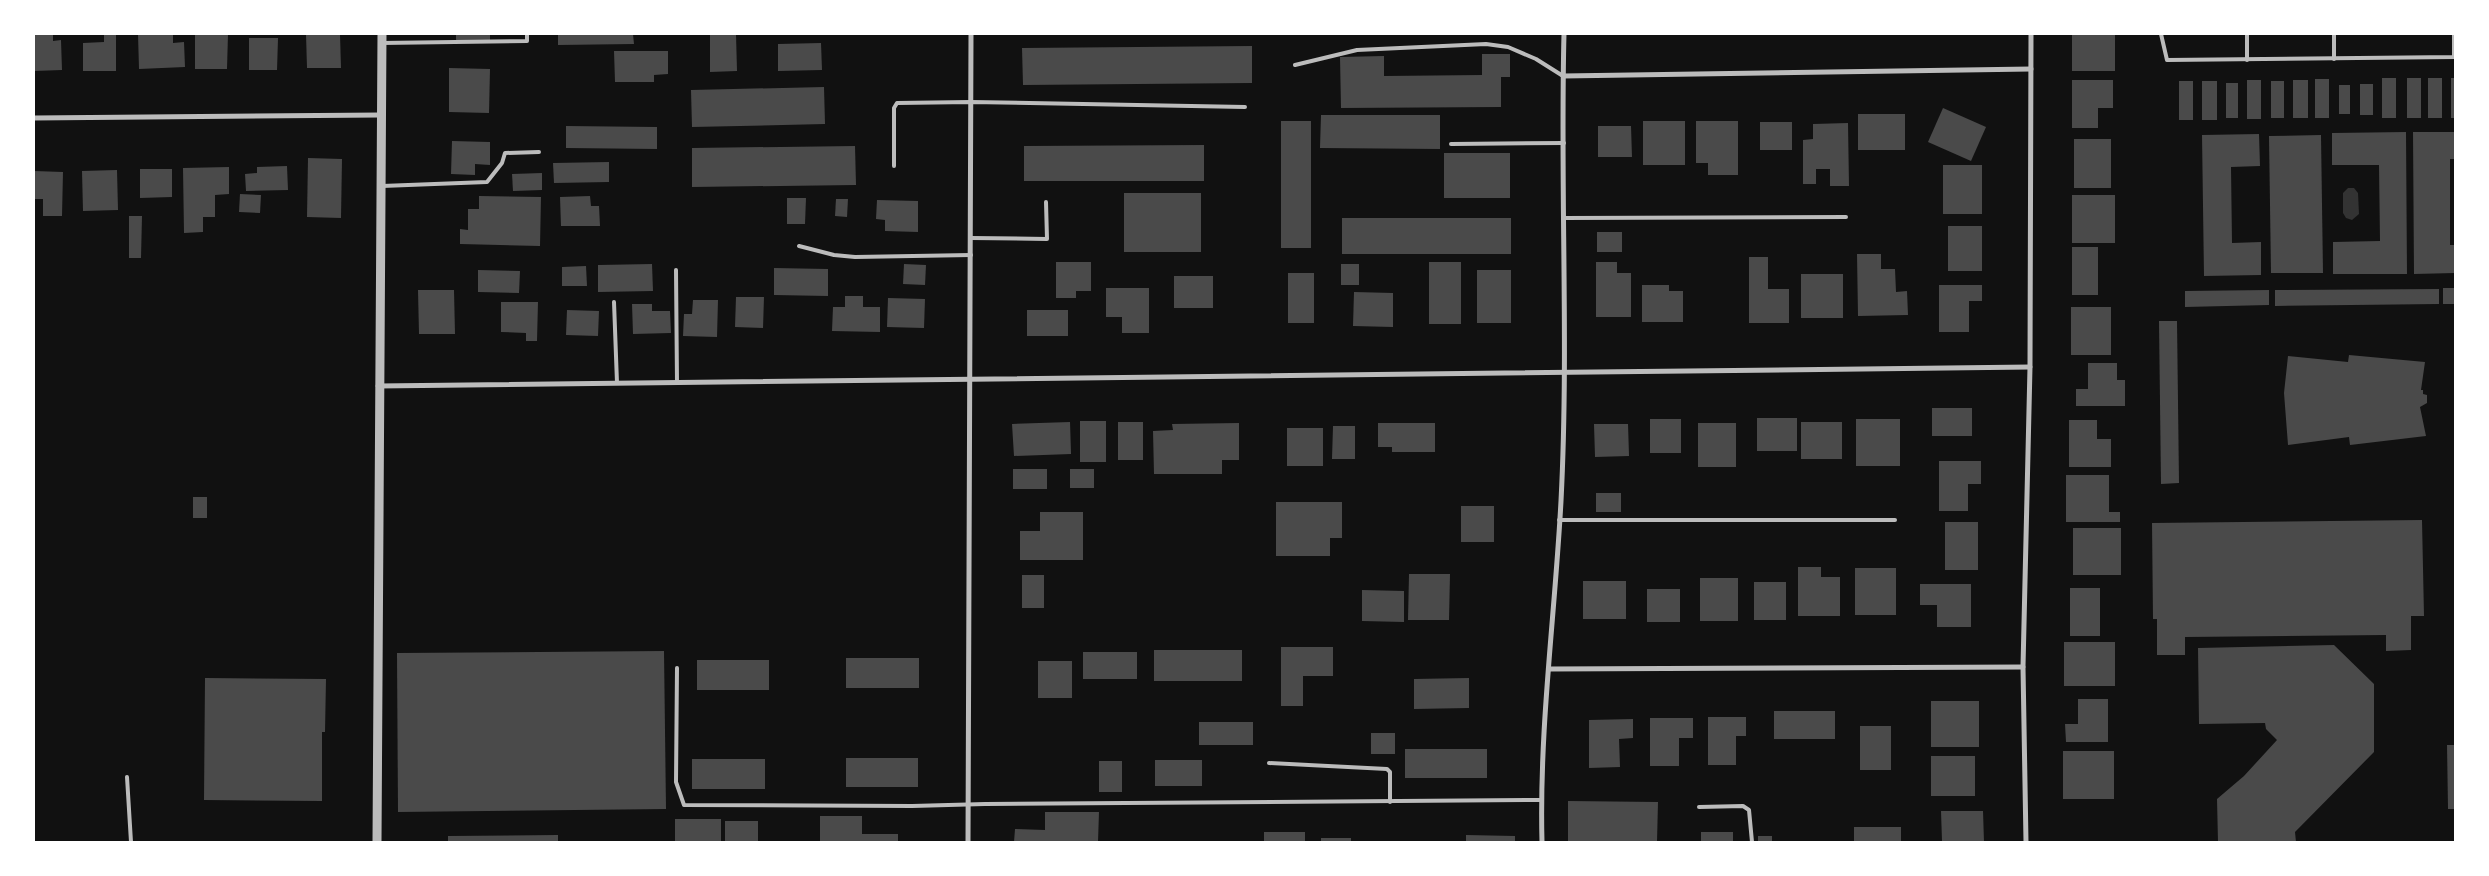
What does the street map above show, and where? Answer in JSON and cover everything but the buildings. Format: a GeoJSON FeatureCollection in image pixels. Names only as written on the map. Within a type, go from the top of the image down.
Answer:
{"type":"FeatureCollection","features":[{"type":"Feature","properties":{"kind":"street"},"geometry":{"type":"LineString","coordinates":[[968,842],[971,34]]}},
{"type":"Feature","properties":{"kind":"street"},"geometry":{"type":"LineString","coordinates":[[1542,842],[1541,800],[1559,520],[1564,372],[1564,34]]}},
{"type":"Feature","properties":{"kind":"street"},"geometry":{"type":"LineString","coordinates":[[2026,842],[2022,667],[2030,367],[2031,34]]}},
{"type":"Feature","properties":{"kind":"street"},"geometry":{"type":"LineString","coordinates":[[377,842],[381,38]]}},
{"type":"Feature","properties":{"kind":"street"},"geometry":{"type":"LineString","coordinates":[[1563,76],[2031,69]]}},
{"type":"Feature","properties":{"kind":"street"},"geometry":{"type":"LineString","coordinates":[[34,118],[380,115]]}},
{"type":"Feature","properties":{"kind":"street"},"geometry":{"type":"LineString","coordinates":[[378,386],[2030,367]]}},
{"type":"Feature","properties":{"kind":"street"},"geometry":{"type":"LineString","coordinates":[[1550,669],[2022,667]]}},
{"type":"Feature","properties":{"kind":"lane"},"geometry":{"type":"LineString","coordinates":[[381,38],[527,41],[527,34]]}},
{"type":"Feature","properties":{"kind":"lane"},"geometry":{"type":"LineString","coordinates":[[2161,34],[2167,60],[2455,57],[2454,34]]}},
{"type":"Feature","properties":{"kind":"lane"},"geometry":{"type":"LineString","coordinates":[[2247,34],[2247,60]]}},
{"type":"Feature","properties":{"kind":"lane"},"geometry":{"type":"LineString","coordinates":[[2334,34],[2334,59]]}},
{"type":"Feature","properties":{"kind":"lane"},"geometry":{"type":"LineString","coordinates":[[1295,65],[1357,50],[1486,44],[1508,47],[1536,59],[1563,76]]}},
{"type":"Feature","properties":{"kind":"lane"},"geometry":{"type":"LineString","coordinates":[[894,166],[894,108],[897,103],[971,102],[1245,107]]}},
{"type":"Feature","properties":{"kind":"lane"},"geometry":{"type":"LineString","coordinates":[[1451,144],[1564,143]]}},
{"type":"Feature","properties":{"kind":"lane"},"geometry":{"type":"LineString","coordinates":[[380,186],[487,182],[502,163],[506,153],[539,152]]}},
{"type":"Feature","properties":{"kind":"lane"},"geometry":{"type":"LineString","coordinates":[[971,238],[1047,239],[1046,202]]}},
{"type":"Feature","properties":{"kind":"lane"},"geometry":{"type":"LineString","coordinates":[[1564,218],[1846,217]]}},
{"type":"Feature","properties":{"kind":"lane"},"geometry":{"type":"LineString","coordinates":[[799,246],[834,255],[855,257],[971,255]]}},
{"type":"Feature","properties":{"kind":"lane"},"geometry":{"type":"LineString","coordinates":[[676,270],[677,383]]}},
{"type":"Feature","properties":{"kind":"lane"},"geometry":{"type":"LineString","coordinates":[[614,302],[617,384]]}},
{"type":"Feature","properties":{"kind":"lane"},"geometry":{"type":"LineString","coordinates":[[1559,520],[1895,520]]}},
{"type":"Feature","properties":{"kind":"lane"},"geometry":{"type":"LineString","coordinates":[[677,668],[676,782],[684,805],[912,806],[1541,800]]}},
{"type":"Feature","properties":{"kind":"lane"},"geometry":{"type":"LineString","coordinates":[[1269,763],[1387,769],[1390,772],[1390,802]]}},
{"type":"Feature","properties":{"kind":"lane"},"geometry":{"type":"LineString","coordinates":[[127,777],[131,842]]}},
{"type":"Feature","properties":{"kind":"lane"},"geometry":{"type":"LineString","coordinates":[[1699,807],[1743,806],[1749,810],[1752,820],[1752,842]]}},
{"type":"Feature","properties":{"kind":"shaded area"},"geometry":{"type":"Polygon","coordinates":[[[2348,188],[2354,188],[2358,193],[2359,214],[2352,220],[2346,218],[2343,213],[2343,193],[2348,188]]]}}]}
